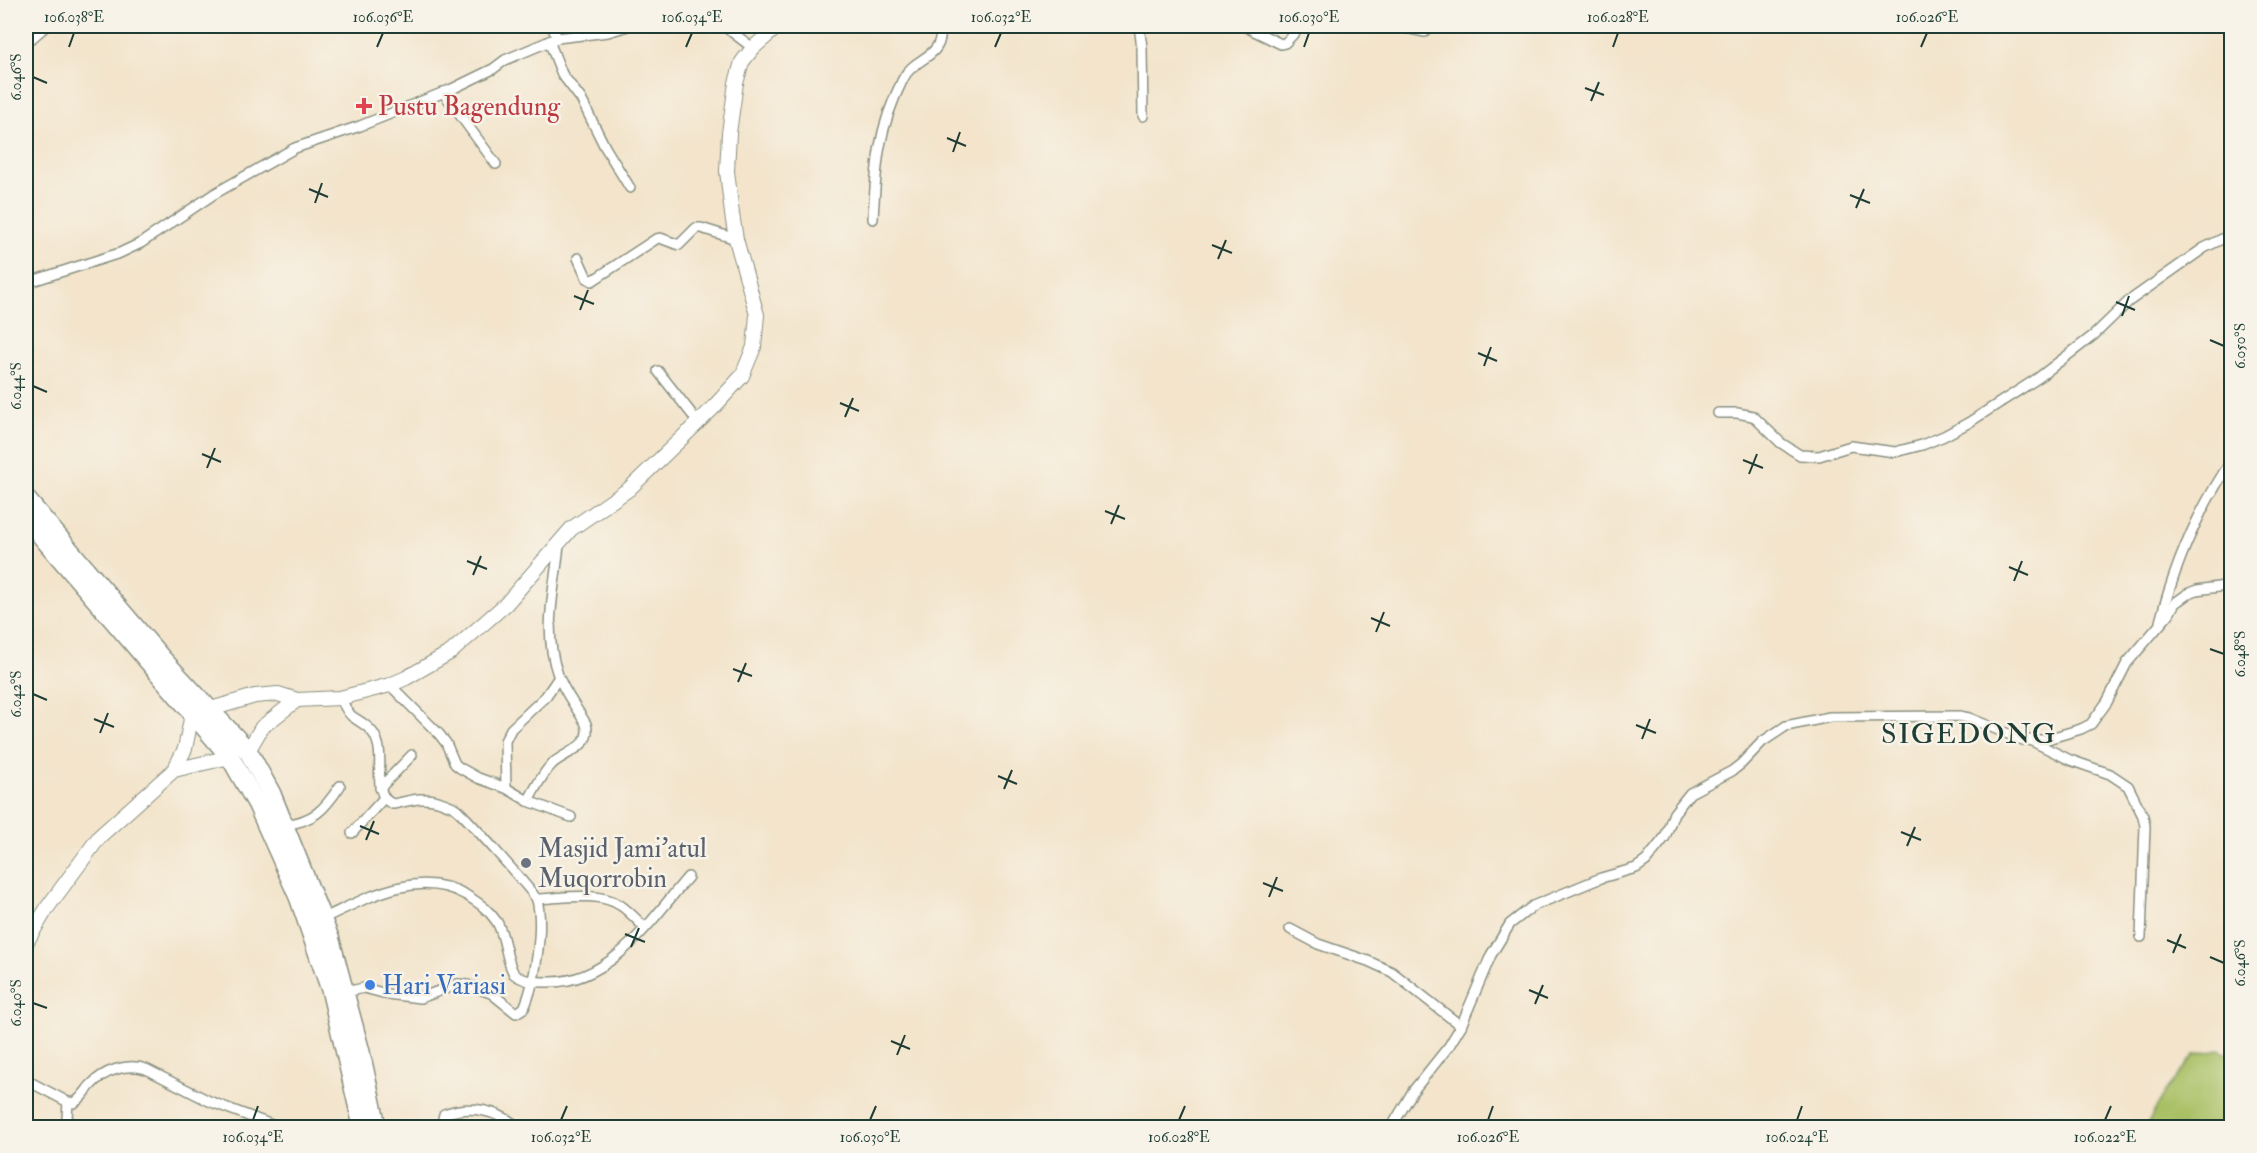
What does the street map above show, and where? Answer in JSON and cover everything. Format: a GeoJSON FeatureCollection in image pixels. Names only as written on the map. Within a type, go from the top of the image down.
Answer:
{"type":"FeatureCollection","features":[{"type":"Feature","properties":{"kind":"highway"},"geometry":{"type":"LineString","coordinates":[[26,499],[192,714],[230,757],[256,804],[345,992],[363,1128]]}},
{"type":"Feature","properties":{"kind":"highway"},"geometry":{"type":"LineString","coordinates":[[26,518],[90,582],[248,751],[272,794],[322,919],[322,941],[331,991],[352,1050]]}},
{"type":"Feature","properties":{"kind":"highway"},"geometry":{"type":"LineString","coordinates":[[357,1072],[377,1128]]}},
{"type":"Feature","properties":{"kind":"street"},"geometry":{"type":"LineString","coordinates":[[26,43],[46,26]]}},
{"type":"Feature","properties":{"kind":"street"},"geometry":{"type":"LineString","coordinates":[[552,26],[553,40],[562,74],[581,99],[605,147],[630,188]]}},
{"type":"Feature","properties":{"kind":"street"},"geometry":{"type":"LineString","coordinates":[[26,283],[120,253],[159,232],[214,194],[295,148],[360,126],[443,92],[493,69],[505,60],[553,40],[608,32],[628,26]]}},
{"type":"Feature","properties":{"kind":"street"},"geometry":{"type":"LineString","coordinates":[[724,26],[753,48]]}},
{"type":"Feature","properties":{"kind":"street"},"geometry":{"type":"LineString","coordinates":[[211,709],[255,696],[278,694],[297,700],[340,698],[390,685],[438,661],[465,642],[506,604],[580,521],[629,489],[742,376],[754,347],[757,315],[736,239],[727,171],[729,133],[738,73],[742,62],[753,48],[778,26]]}},
{"type":"Feature","properties":{"kind":"street"},"geometry":{"type":"LineString","coordinates":[[873,219],[876,165],[882,129],[904,76],[913,66],[935,50],[940,40],[940,26]]}},
{"type":"Feature","properties":{"kind":"street"},"geometry":{"type":"LineString","coordinates":[[1139,26],[1142,47],[1143,116]]}},
{"type":"Feature","properties":{"kind":"street"},"geometry":{"type":"LineString","coordinates":[[1244,26],[1281,44],[1285,44],[1301,26]]}},
{"type":"Feature","properties":{"kind":"street"},"geometry":{"type":"LineString","coordinates":[[1396,26],[1425,32]]}},
{"type":"Feature","properties":{"kind":"street"},"geometry":{"type":"LineString","coordinates":[[443,92],[496,164]]}},
{"type":"Feature","properties":{"kind":"street"},"geometry":{"type":"LineString","coordinates":[[578,258],[587,278],[592,281],[656,239],[660,238],[679,245],[696,228],[701,228],[736,239]]}},
{"type":"Feature","properties":{"kind":"street"},"geometry":{"type":"LineString","coordinates":[[1718,413],[1753,416],[1781,443],[1800,455],[1823,455],[1851,446],[1895,452],[1922,445],[1968,423],[2038,378],[2094,335],[2129,301],[2204,248],[2232,234]]}},
{"type":"Feature","properties":{"kind":"street"},"geometry":{"type":"LineString","coordinates":[[658,371],[698,422]]}},
{"type":"Feature","properties":{"kind":"street"},"geometry":{"type":"LineString","coordinates":[[2159,624],[2183,547],[2232,460]]}},
{"type":"Feature","properties":{"kind":"street"},"geometry":{"type":"LineString","coordinates":[[528,801],[554,762],[576,749],[586,738],[588,731],[559,677],[551,652],[549,615],[559,542]]}},
{"type":"Feature","properties":{"kind":"street"},"geometry":{"type":"LineString","coordinates":[[1391,1128],[1413,1091],[1449,1046],[1461,1026],[1491,955],[1510,924],[1533,906],[1601,878],[1636,868],[1646,861],[1665,837],[1674,813],[1690,792],[1732,771],[1762,742],[1786,726],[1830,717],[1959,716],[2023,740],[2032,741],[2044,740],[2081,729],[2091,724],[2107,702],[2127,663],[2175,603],[2189,593],[2206,588],[2232,585]]}},
{"type":"Feature","properties":{"kind":"street"},"geometry":{"type":"LineString","coordinates":[[506,788],[505,741],[511,729],[546,696],[559,677]]}},
{"type":"Feature","properties":{"kind":"street"},"geometry":{"type":"LineString","coordinates":[[390,685],[439,734],[455,764],[472,775],[506,788],[528,801],[571,817]]}},
{"type":"Feature","properties":{"kind":"street"},"geometry":{"type":"LineString","coordinates":[[340,698],[354,717],[371,729],[378,742],[381,769],[380,788],[384,798],[393,804],[421,798],[455,808],[537,899],[539,936],[533,982],[524,1008],[513,1012],[501,999],[491,993],[467,985],[458,984],[420,998],[387,994],[364,988],[345,992]]}},
{"type":"Feature","properties":{"kind":"street"},"geometry":{"type":"LineString","coordinates":[[248,751],[262,727],[297,700]]}},
{"type":"Feature","properties":{"kind":"street"},"geometry":{"type":"LineString","coordinates":[[26,939],[46,908],[100,836],[174,770],[185,748],[192,714]]}},
{"type":"Feature","properties":{"kind":"street"},"geometry":{"type":"LineString","coordinates":[[2032,741],[2062,757],[2110,774],[2128,786],[2143,816],[2145,826],[2141,937]]}},
{"type":"Feature","properties":{"kind":"street"},"geometry":{"type":"LineString","coordinates":[[380,788],[412,755]]}},
{"type":"Feature","properties":{"kind":"street"},"geometry":{"type":"LineString","coordinates":[[174,770],[230,757]]}},
{"type":"Feature","properties":{"kind":"street"},"geometry":{"type":"LineString","coordinates":[[284,825],[307,820],[316,814],[329,803],[340,786]]}},
{"type":"Feature","properties":{"kind":"street"},"geometry":{"type":"LineString","coordinates":[[352,833],[384,798]]}},
{"type":"Feature","properties":{"kind":"street"},"geometry":{"type":"LineString","coordinates":[[322,919],[397,887],[418,883],[437,885],[461,893],[486,907],[498,924],[514,974],[522,980],[554,982],[578,978],[596,970],[619,954],[688,877]]}},
{"type":"Feature","properties":{"kind":"street"},"geometry":{"type":"LineString","coordinates":[[537,899],[609,900],[620,905],[645,927]]}},
{"type":"Feature","properties":{"kind":"street"},"geometry":{"type":"LineString","coordinates":[[1290,929],[1318,944],[1392,972],[1461,1026]]}},
{"type":"Feature","properties":{"kind":"street"},"geometry":{"type":"LineString","coordinates":[[26,1080],[68,1102],[75,1103],[91,1085],[112,1070],[136,1066],[209,1101],[277,1127]]}},
{"type":"Feature","properties":{"kind":"street"},"geometry":{"type":"LineString","coordinates":[[68,1102],[67,1118],[75,1128]]}},
{"type":"Feature","properties":{"kind":"street"},"geometry":{"type":"LineString","coordinates":[[441,1128],[444,1114],[472,1108],[507,1119],[519,1128]]}},
{"type":"Feature","properties":{"kind":"green space"},"geometry":{"type":"Polygon","coordinates":[[[2219,1050],[2231,1056],[2231,1127],[2146,1127],[2166,1090],[2195,1055],[2219,1050]]]}},
{"type":"Feature","properties":{"kind":"place","name":"Pustu Bagendung"},"geometry":{"type":"Point","coordinates":[364,106]}},
{"type":"Feature","properties":{"kind":"place","name":"Masjid Jami'atul Muqorrobin"},"geometry":{"type":"Point","coordinates":[526,863]}},
{"type":"Feature","properties":{"kind":"place","name":"Hari Variasi"},"geometry":{"type":"Point","coordinates":[370,985]}},
{"type":"Feature","properties":{"kind":"district","name":"SIGEDONG"},"geometry":{"type":"Point","coordinates":[1969,733]}}]}
